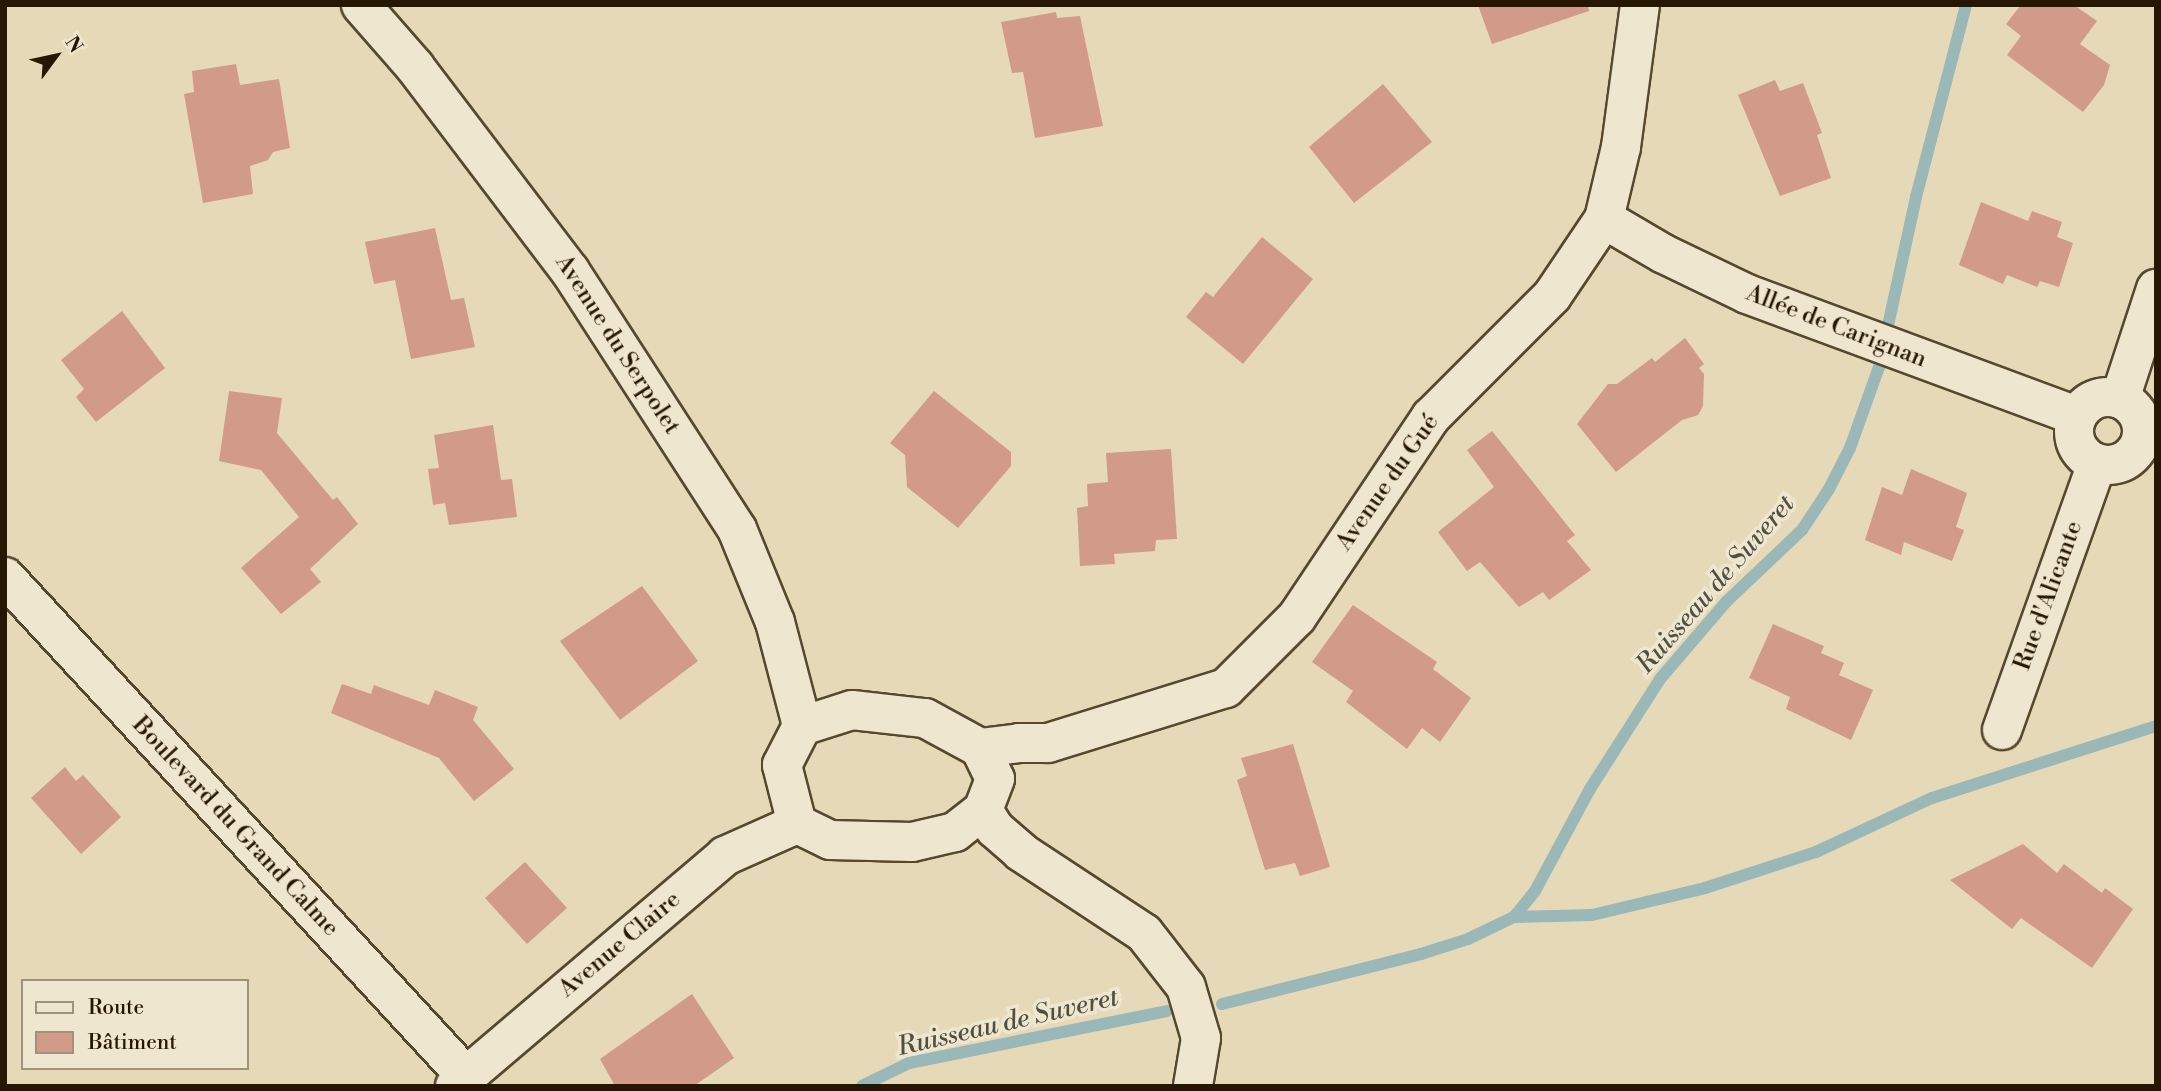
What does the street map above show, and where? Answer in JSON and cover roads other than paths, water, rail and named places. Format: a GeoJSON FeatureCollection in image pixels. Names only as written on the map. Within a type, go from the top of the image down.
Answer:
{"type":"FeatureCollection","features":[{"type":"Feature","properties":{"kind":"street","name":"Avenue du Serpolet"},"geometry":{"type":"LineString","coordinates":[[361,5],[415,67],[570,271],[737,529],[775,622],[802,726]]}},
{"type":"Feature","properties":{"kind":"street","name":"Avenue du Gué"},"geometry":{"type":"LineString","coordinates":[[980,748],[1019,743],[1048,743],[1226,688],[1297,617],[1431,416],[1552,296],[1604,219],[1621,147],[1640,5]]}},
{"type":"Feature","properties":{"kind":"street","name":"Allée de Carignan"},"geometry":{"type":"LineString","coordinates":[[1604,219],[1664,254],[1747,294],[2077,416]]}},
{"type":"Feature","properties":{"kind":"street"},"geometry":{"type":"LineString","coordinates":[[2120,399],[2156,289]]}},
{"type":"Feature","properties":{"kind":"street"},"geometry":{"type":"LineString","coordinates":[[2109,397],[2120,399],[2135,411],[2148,442],[2119,463],[2097,463],[2079,449],[2075,439],[2077,416],[2090,402],[2109,397]]}},
{"type":"Feature","properties":{"kind":"street","name":"Rue d'Alicante"},"geometry":{"type":"LineString","coordinates":[[2002,730],[2097,463]]}},
{"type":"Feature","properties":{"kind":"street","name":"Boulevard du Grand Calme"},"geometry":{"type":"LineString","coordinates":[[5,577],[461,1081]]}},
{"type":"Feature","properties":{"kind":"street"},"geometry":{"type":"LineString","coordinates":[[852,710],[925,718],[980,748],[995,779],[983,810],[955,832],[912,842],[830,840],[797,824],[782,765],[802,726],[852,710]]}},
{"type":"Feature","properties":{"kind":"street"},"geometry":{"type":"LineString","coordinates":[[983,810],[995,829],[1021,852],[1144,933],[1177,976],[1185,987],[1201,1038],[1193,1086]]}},
{"type":"Feature","properties":{"kind":"street","name":"Avenue Claire"},"geometry":{"type":"LineString","coordinates":[[461,1081],[725,856],[797,824]]}},
{"type":"Feature","properties":{"kind":"waterway","name":"Ruisseau de Suveret"},"geometry":{"type":"LineString","coordinates":[[1222,1004],[1421,954],[1468,939],[1514,917],[1535,891],[1590,789],[1660,679],[1726,602],[1802,530],[1829,489],[1850,448],[1879,367],[1916,197],[1966,5]]}},
{"type":"Feature","properties":{"kind":"waterway"},"geometry":{"type":"LineString","coordinates":[[1514,917],[1592,915],[1705,888],[1816,852],[1932,798],[2156,726]]}},
{"type":"Feature","properties":{"kind":"waterway","name":"Ruisseau de Suveret"},"geometry":{"type":"LineString","coordinates":[[862,1086],[909,1063],[1167,1011]]}}]}
